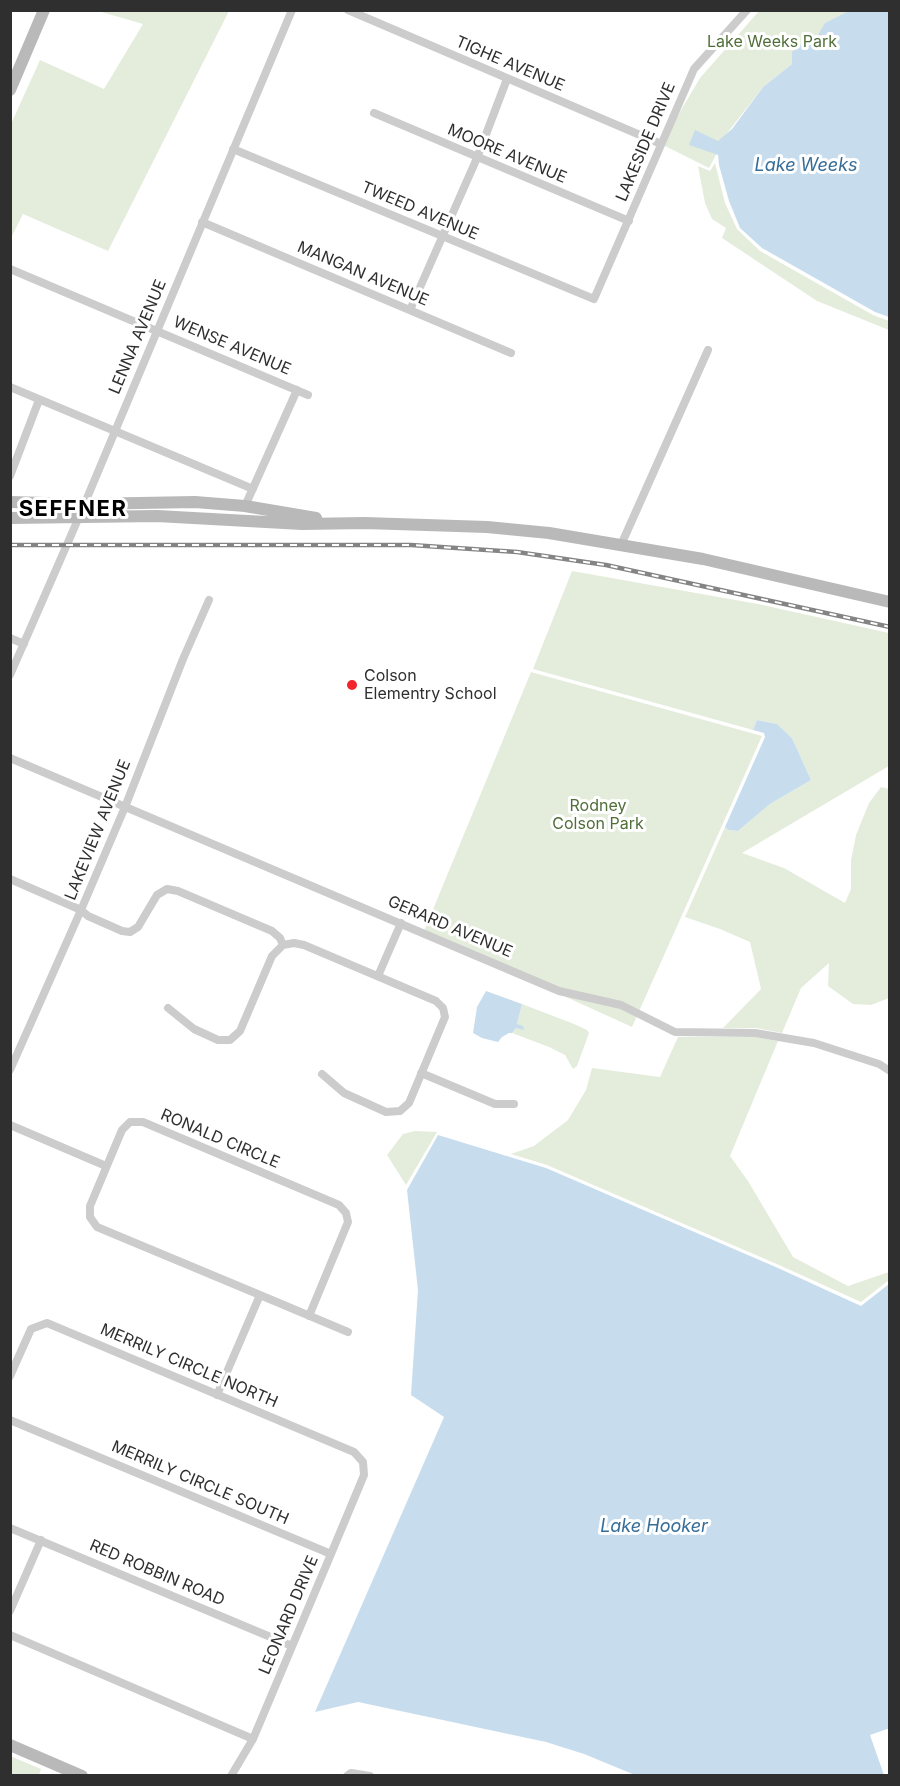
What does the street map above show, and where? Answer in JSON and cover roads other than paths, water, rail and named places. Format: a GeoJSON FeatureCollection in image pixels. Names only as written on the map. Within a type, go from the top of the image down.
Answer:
{"type":"FeatureCollection","features":[{"type":"Feature","properties":{"kind":"main road"},"geometry":{"type":"LineString","coordinates":[[10,90],[14,72],[44,10]]}},
{"type":"Feature","properties":{"kind":"main road"},"geometry":{"type":"LineString","coordinates":[[10,502],[83,504],[195,502],[245,506],[365,523]]}},
{"type":"Feature","properties":{"kind":"main road"},"geometry":{"type":"LineString","coordinates":[[10,518],[157,516],[302,524],[365,523],[476,527],[549,533],[703,559],[890,602]]}},
{"type":"Feature","properties":{"kind":"main road"},"geometry":{"type":"LineString","coordinates":[[10,1745],[81,1776]]}},
{"type":"Feature","properties":{"kind":"street","name":"LENNA AVENUE"},"geometry":{"type":"LineString","coordinates":[[10,675],[79,517],[292,10]]}},
{"type":"Feature","properties":{"kind":"street","name":"TIGHE AVENUE"},"geometry":{"type":"LineString","coordinates":[[348,10],[662,144]]}},
{"type":"Feature","properties":{"kind":"street","name":"LAKESIDE DRIVE"},"geometry":{"type":"LineString","coordinates":[[594,299],[694,69],[747,10]]}},
{"type":"Feature","properties":{"kind":"street"},"geometry":{"type":"LineString","coordinates":[[410,310],[477,158],[507,79]]}},
{"type":"Feature","properties":{"kind":"street","name":"MOORE AVENUE"},"geometry":{"type":"LineString","coordinates":[[374,113],[629,221]]}},
{"type":"Feature","properties":{"kind":"street","name":"TWEED AVENUE"},"geometry":{"type":"LineString","coordinates":[[233,149],[594,299]]}},
{"type":"Feature","properties":{"kind":"street","name":"MANGAN AVENUE"},"geometry":{"type":"LineString","coordinates":[[202,222],[511,353]]}},
{"type":"Feature","properties":{"kind":"street","name":"WENSE AVENUE"},"geometry":{"type":"LineString","coordinates":[[10,269],[308,395]]}},
{"type":"Feature","properties":{"kind":"street"},"geometry":{"type":"LineString","coordinates":[[621,545],[708,350]]}},
{"type":"Feature","properties":{"kind":"street"},"geometry":{"type":"LineString","coordinates":[[10,387],[253,489]]}},
{"type":"Feature","properties":{"kind":"street"},"geometry":{"type":"LineString","coordinates":[[245,506],[297,390]]}},
{"type":"Feature","properties":{"kind":"street"},"geometry":{"type":"LineString","coordinates":[[10,476],[39,400]]}},
{"type":"Feature","properties":{"kind":"street","name":"LAKEVIEW AVENUE"},"geometry":{"type":"LineString","coordinates":[[10,1070],[81,910],[209,600]]}},
{"type":"Feature","properties":{"kind":"street"},"geometry":{"type":"LineString","coordinates":[[10,638],[24,644]]}},
{"type":"Feature","properties":{"kind":"street","name":"GERARD AVENUE"},"geometry":{"type":"LineString","coordinates":[[10,758],[559,991],[621,1005],[675,1032],[755,1033],[803,1041],[879,1064],[890,1071]]}},
{"type":"Feature","properties":{"kind":"street"},"geometry":{"type":"LineString","coordinates":[[10,879],[81,910],[88,916],[122,931],[130,932],[138,927],[157,895],[167,889],[178,891],[272,931],[280,938],[283,945]]}},
{"type":"Feature","properties":{"kind":"street"},"geometry":{"type":"LineString","coordinates":[[378,976],[401,923]]}},
{"type":"Feature","properties":{"kind":"street"},"geometry":{"type":"LineString","coordinates":[[168,1008],[194,1029],[218,1040],[230,1040],[240,1030],[272,956],[283,945],[294,943],[304,945],[436,1001],[443,1008],[445,1017],[409,1103],[400,1111],[386,1112],[344,1093],[322,1074]]}},
{"type":"Feature","properties":{"kind":"street"},"geometry":{"type":"LineString","coordinates":[[421,1073],[495,1104],[514,1104]]}},
{"type":"Feature","properties":{"kind":"street","name":"RONALD CIRCLE"},"geometry":{"type":"LineString","coordinates":[[309,1316],[348,1222],[346,1213],[339,1205],[143,1122],[130,1122],[122,1130],[90,1206],[90,1217],[97,1227],[309,1316],[348,1332]]}},
{"type":"Feature","properties":{"kind":"street"},"geometry":{"type":"LineString","coordinates":[[10,1125],[106,1166]]}},
{"type":"Feature","properties":{"kind":"street"},"geometry":{"type":"LineString","coordinates":[[217,1395],[260,1295]]}},
{"type":"Feature","properties":{"kind":"street","name":"MERRILY CIRCLE NORTH"},"geometry":{"type":"LineString","coordinates":[[10,1376],[31,1329],[47,1323],[354,1452],[363,1462]]}},
{"type":"Feature","properties":{"kind":"street","name":"MERRILY CIRCLE SOUTH"},"geometry":{"type":"LineString","coordinates":[[10,1420],[331,1554]]}},
{"type":"Feature","properties":{"kind":"street","name":"LEONARD DRIVE"},"geometry":{"type":"LineString","coordinates":[[231,1776],[253,1738],[331,1554],[364,1475],[363,1462]]}},
{"type":"Feature","properties":{"kind":"street","name":"RED ROBBIN ROAD"},"geometry":{"type":"LineString","coordinates":[[10,1528],[292,1646]]}},
{"type":"Feature","properties":{"kind":"street"},"geometry":{"type":"LineString","coordinates":[[10,1611],[41,1540]]}},
{"type":"Feature","properties":{"kind":"street"},"geometry":{"type":"LineString","coordinates":[[10,1635],[253,1738]]}},
{"type":"Feature","properties":{"kind":"street"},"geometry":{"type":"LineString","coordinates":[[347,1776],[351,1773],[370,1776]]}},
{"type":"Feature","properties":{"kind":"water","name":"Lake Weeks"},"geometry":{"type":"Polygon","coordinates":[[[849,11],[889,11],[889,317],[875,312],[762,248],[740,228],[729,201],[718,155],[689,145],[695,130],[718,141],[732,129],[763,87],[792,64],[792,52],[801,44],[815,40],[825,23],[849,11]]]}},
{"type":"Feature","properties":{"kind":"water"},"geometry":{"type":"Polygon","coordinates":[[[757,720],[777,724],[792,738],[811,780],[770,804],[738,831],[728,830],[725,827],[765,737],[764,733],[753,730],[757,720]]]}},
{"type":"Feature","properties":{"kind":"water"},"geometry":{"type":"Polygon","coordinates":[[[486,991],[522,1004],[517,1024],[523,1026],[524,1030],[516,1028],[498,1042],[473,1033],[477,1007],[486,991]]]}},
{"type":"Feature","properties":{"kind":"water","name":"Lake Hooker"},"geometry":{"type":"Polygon","coordinates":[[[438,1135],[546,1168],[861,1306],[889,1284],[890,1728],[870,1735],[884,1775],[635,1775],[584,1754],[546,1742],[358,1702],[315,1712],[444,1417],[411,1395],[418,1290],[407,1190],[438,1135]]]}},
{"type":"Feature","properties":{"kind":"railway"},"geometry":{"type":"LineString","coordinates":[[10,545],[411,545],[517,552],[606,565],[890,627]]}},
{"type":"Feature","properties":{"kind":"place","name":"Colson Elementry School"},"geometry":{"type":"Point","coordinates":[352,685]}},
{"type":"Feature","properties":{"kind":"district","name":"SEFFNER"},"geometry":{"type":"Point","coordinates":[73,509]}},
{"type":"Feature","properties":{"kind":"park label","name":"Lake Weeks Park"},"geometry":{"type":"Point","coordinates":[772,42]}},
{"type":"Feature","properties":{"kind":"park label","name":"Rodney Colson Park"},"geometry":{"type":"Point","coordinates":[598,815]}}]}
